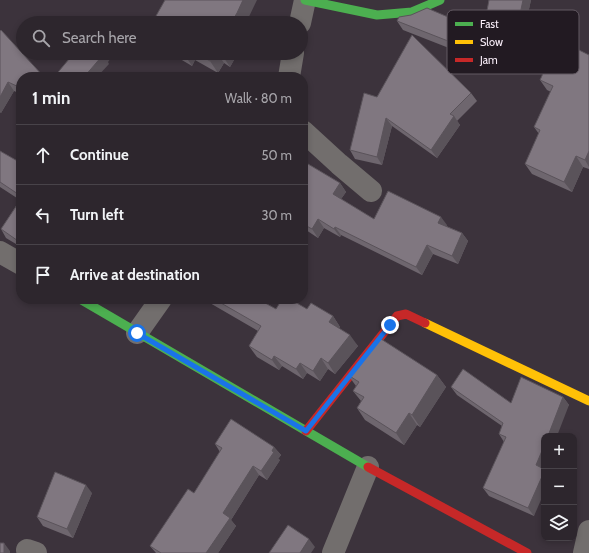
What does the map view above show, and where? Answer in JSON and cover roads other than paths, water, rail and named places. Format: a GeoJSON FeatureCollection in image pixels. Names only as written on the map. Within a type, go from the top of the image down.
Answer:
{"type":"FeatureCollection","features":[{"type":"Feature","properties":{"kind":"street"},"geometry":{"type":"LineString","coordinates":[[302,16],[305,0],[377,15],[412,12],[440,0]]}},
{"type":"Feature","properties":{"kind":"street"},"geometry":{"type":"LineString","coordinates":[[289,72],[292,60]]}},
{"type":"Feature","properties":{"kind":"street"},"geometry":{"type":"LineString","coordinates":[[308,136],[371,191]]}},
{"type":"Feature","properties":{"kind":"street"},"geometry":{"type":"LineString","coordinates":[[0,252],[16,261]]}},
{"type":"Feature","properties":{"kind":"street"},"geometry":{"type":"LineString","coordinates":[[88,304],[368,467],[527,553]]}},
{"type":"Feature","properties":{"kind":"street"},"geometry":{"type":"LineString","coordinates":[[137,333],[157,304]]}},
{"type":"Feature","properties":{"kind":"street"},"geometry":{"type":"LineString","coordinates":[[306,431],[400,314],[406,314],[589,401]]}},
{"type":"Feature","properties":{"kind":"street"},"geometry":{"type":"LineString","coordinates":[[333,553],[368,467]]}},
{"type":"Feature","properties":{"kind":"street"},"geometry":{"type":"LineString","coordinates":[[584,553],[589,531]]}}]}
